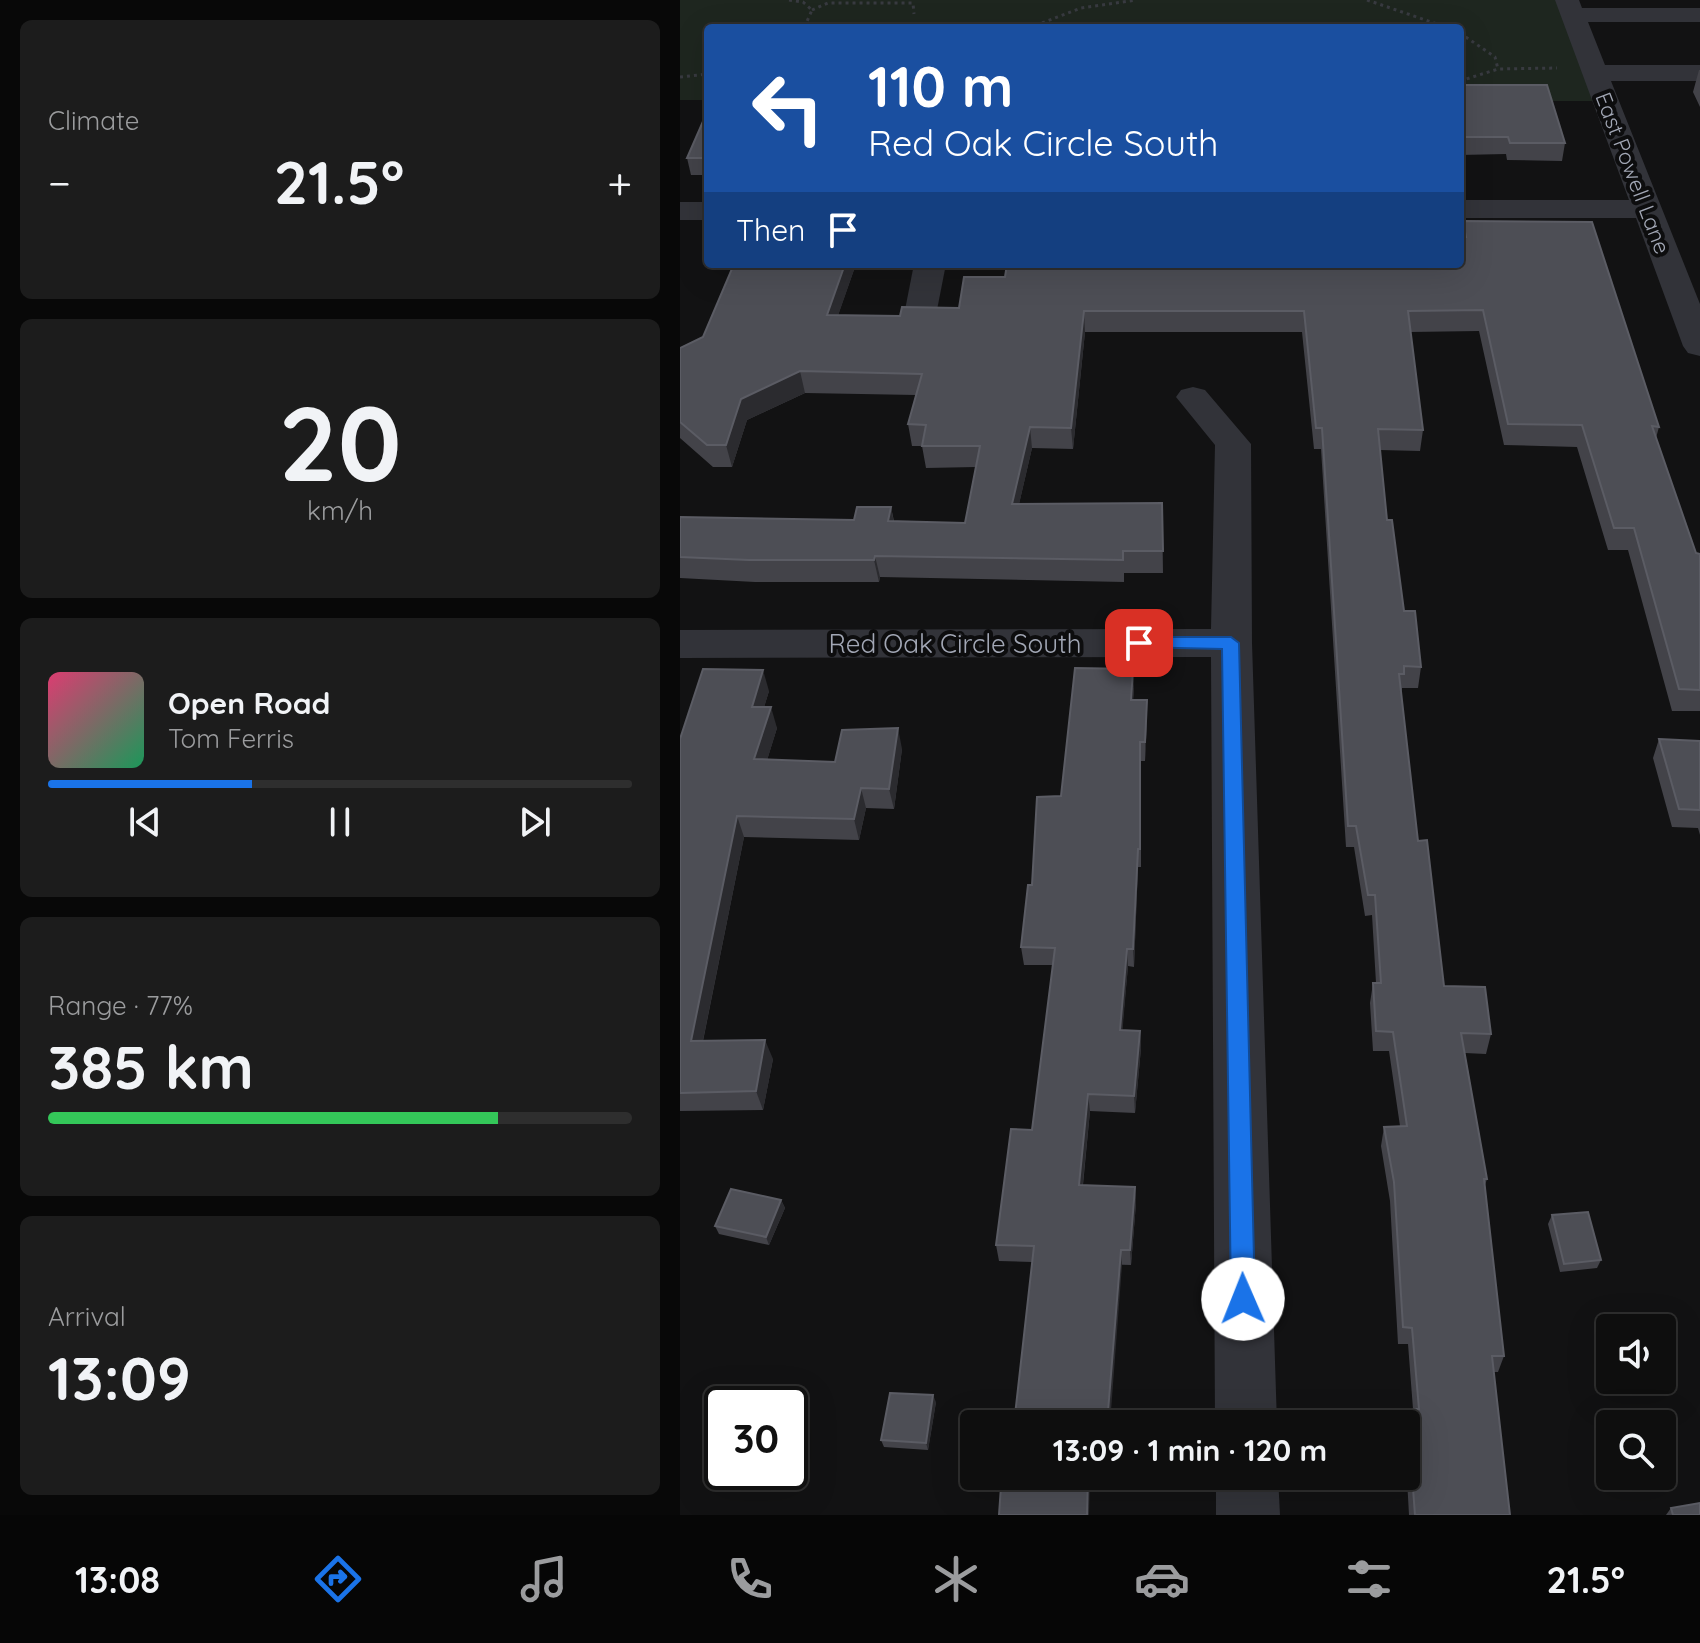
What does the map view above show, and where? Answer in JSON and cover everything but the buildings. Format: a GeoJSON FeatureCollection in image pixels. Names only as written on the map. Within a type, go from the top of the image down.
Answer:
{"type":"FeatureCollection","features":[{"type":"Feature","properties":{"kind":"street"},"geometry":{"type":"LineString","coordinates":[[1570,8],[1700,15]]}},
{"type":"Feature","properties":{"kind":"street","name":"East Powell Lane"},"geometry":{"type":"LineString","coordinates":[[1570,8],[1582,70],[1646,209],[1700,346]]}},
{"type":"Feature","properties":{"kind":"street"},"geometry":{"type":"LineString","coordinates":[[1582,70],[1700,73]]}},
{"type":"Feature","properties":{"kind":"street"},"geometry":{"type":"LineString","coordinates":[[1464,209],[1646,209]]}},
{"type":"Feature","properties":{"kind":"street"},"geometry":{"type":"LineString","coordinates":[[680,211],[704,211]]}},
{"type":"Feature","properties":{"kind":"street"},"geometry":{"type":"LineString","coordinates":[[920,315],[929,268]]}},
{"type":"Feature","properties":{"kind":"street"},"geometry":{"type":"LineString","coordinates":[[1193,397],[1233,444],[1231,643],[1246,1410]]}},
{"type":"Feature","properties":{"kind":"street","name":"Red Oak Circle South"},"geometry":{"type":"LineString","coordinates":[[680,644],[1231,643]]}},
{"type":"Feature","properties":{"kind":"street"},"geometry":{"type":"LineString","coordinates":[[1247,1490],[1248,1515]]}},
{"type":"Feature","properties":{"kind":"path"},"geometry":{"type":"LineString","coordinates":[[789,0],[803,2],[812,10]]}},
{"type":"Feature","properties":{"kind":"path"},"geometry":{"type":"LineString","coordinates":[[1038,24],[1069,10],[1099,3],[1136,0]]}},
{"type":"Feature","properties":{"kind":"path"},"geometry":{"type":"LineString","coordinates":[[1367,0],[1437,24]]}},
{"type":"Feature","properties":{"kind":"path"},"geometry":{"type":"LineString","coordinates":[[806,24],[812,10],[828,3],[913,3],[914,14]]}},
{"type":"Feature","properties":{"kind":"path"},"geometry":{"type":"LineString","coordinates":[[1464,36],[1495,57],[1498,69]]}},
{"type":"Feature","properties":{"kind":"path"},"geometry":{"type":"LineString","coordinates":[[1464,80],[1498,69],[1582,70]]}},
{"type":"Feature","properties":{"kind":"path"},"geometry":{"type":"LineString","coordinates":[[680,77],[704,74]]}},
{"type":"Feature","properties":{"kind":"shaded area"},"geometry":{"type":"Polygon","coordinates":[[[680,0],[1560,0],[1594,101],[1464,101],[1464,24],[704,24],[704,100],[680,100],[680,0]]]}},
{"type":"Feature","properties":{"kind":"route"},"geometry":{"type":"LineString","coordinates":[[1139,643],[1231,643],[1243,1299]]}}]}
